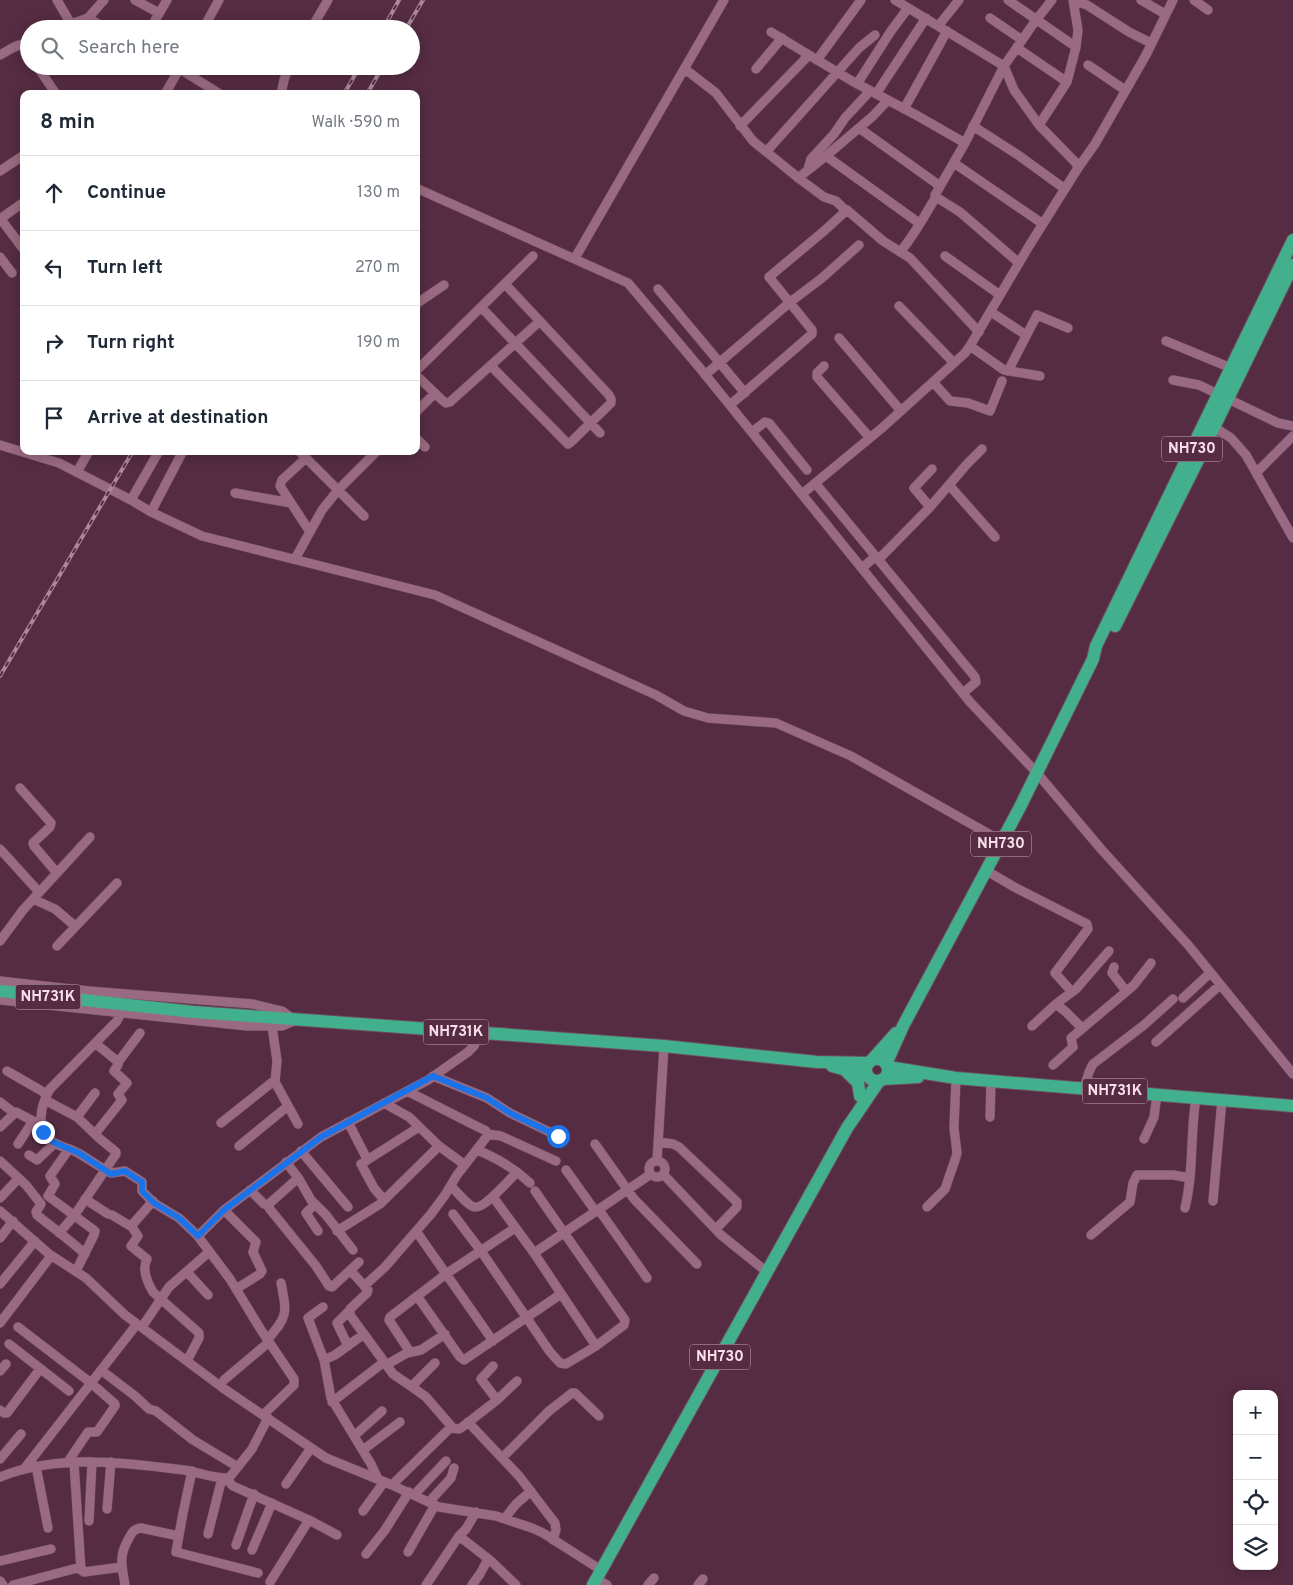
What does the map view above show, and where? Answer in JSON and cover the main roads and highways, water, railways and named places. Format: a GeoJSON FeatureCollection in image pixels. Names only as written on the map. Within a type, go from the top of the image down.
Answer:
{"type":"FeatureCollection","features":[{"type":"Feature","properties":{"kind":"highway","name":"NH730"},"geometry":{"type":"LineString","coordinates":[[1093,660],[1103,649],[1214,427],[1231,368],[1293,240]]}},
{"type":"Feature","properties":{"kind":"highway","name":"NH730"},"geometry":{"type":"LineString","coordinates":[[847,1128],[860,1096],[903,1026],[999,850],[1093,660],[1096,646],[1223,397],[1293,265]]}},
{"type":"Feature","properties":{"kind":"highway","name":"NH731K"},"geometry":{"type":"LineString","coordinates":[[0,991],[295,1021],[664,1046],[817,1062],[876,1071],[1293,1106]]}},
{"type":"Feature","properties":{"kind":"highway","name":"NH731K"},"geometry":{"type":"LineString","coordinates":[[817,1062],[846,1071],[876,1071]]}},
{"type":"Feature","properties":{"kind":"highway"},"geometry":{"type":"LineString","coordinates":[[846,1071],[858,1084],[860,1096]]}},
{"type":"Feature","properties":{"kind":"highway","name":"NH730"},"geometry":{"type":"LineString","coordinates":[[599,1580],[847,1128],[876,1071]]}},
{"type":"Feature","properties":{"kind":"railway"},"geometry":{"type":"LineString","coordinates":[[388,20],[399,0]]}},
{"type":"Feature","properties":{"kind":"railway"},"geometry":{"type":"LineString","coordinates":[[411,20],[423,0]]}},
{"type":"Feature","properties":{"kind":"railway"},"geometry":{"type":"LineString","coordinates":[[346,90],[355,75]]}},
{"type":"Feature","properties":{"kind":"railway"},"geometry":{"type":"LineString","coordinates":[[369,90],[378,75]]}},
{"type":"Feature","properties":{"kind":"railway"},"geometry":{"type":"LineString","coordinates":[[0,676],[131,455]]}}]}
